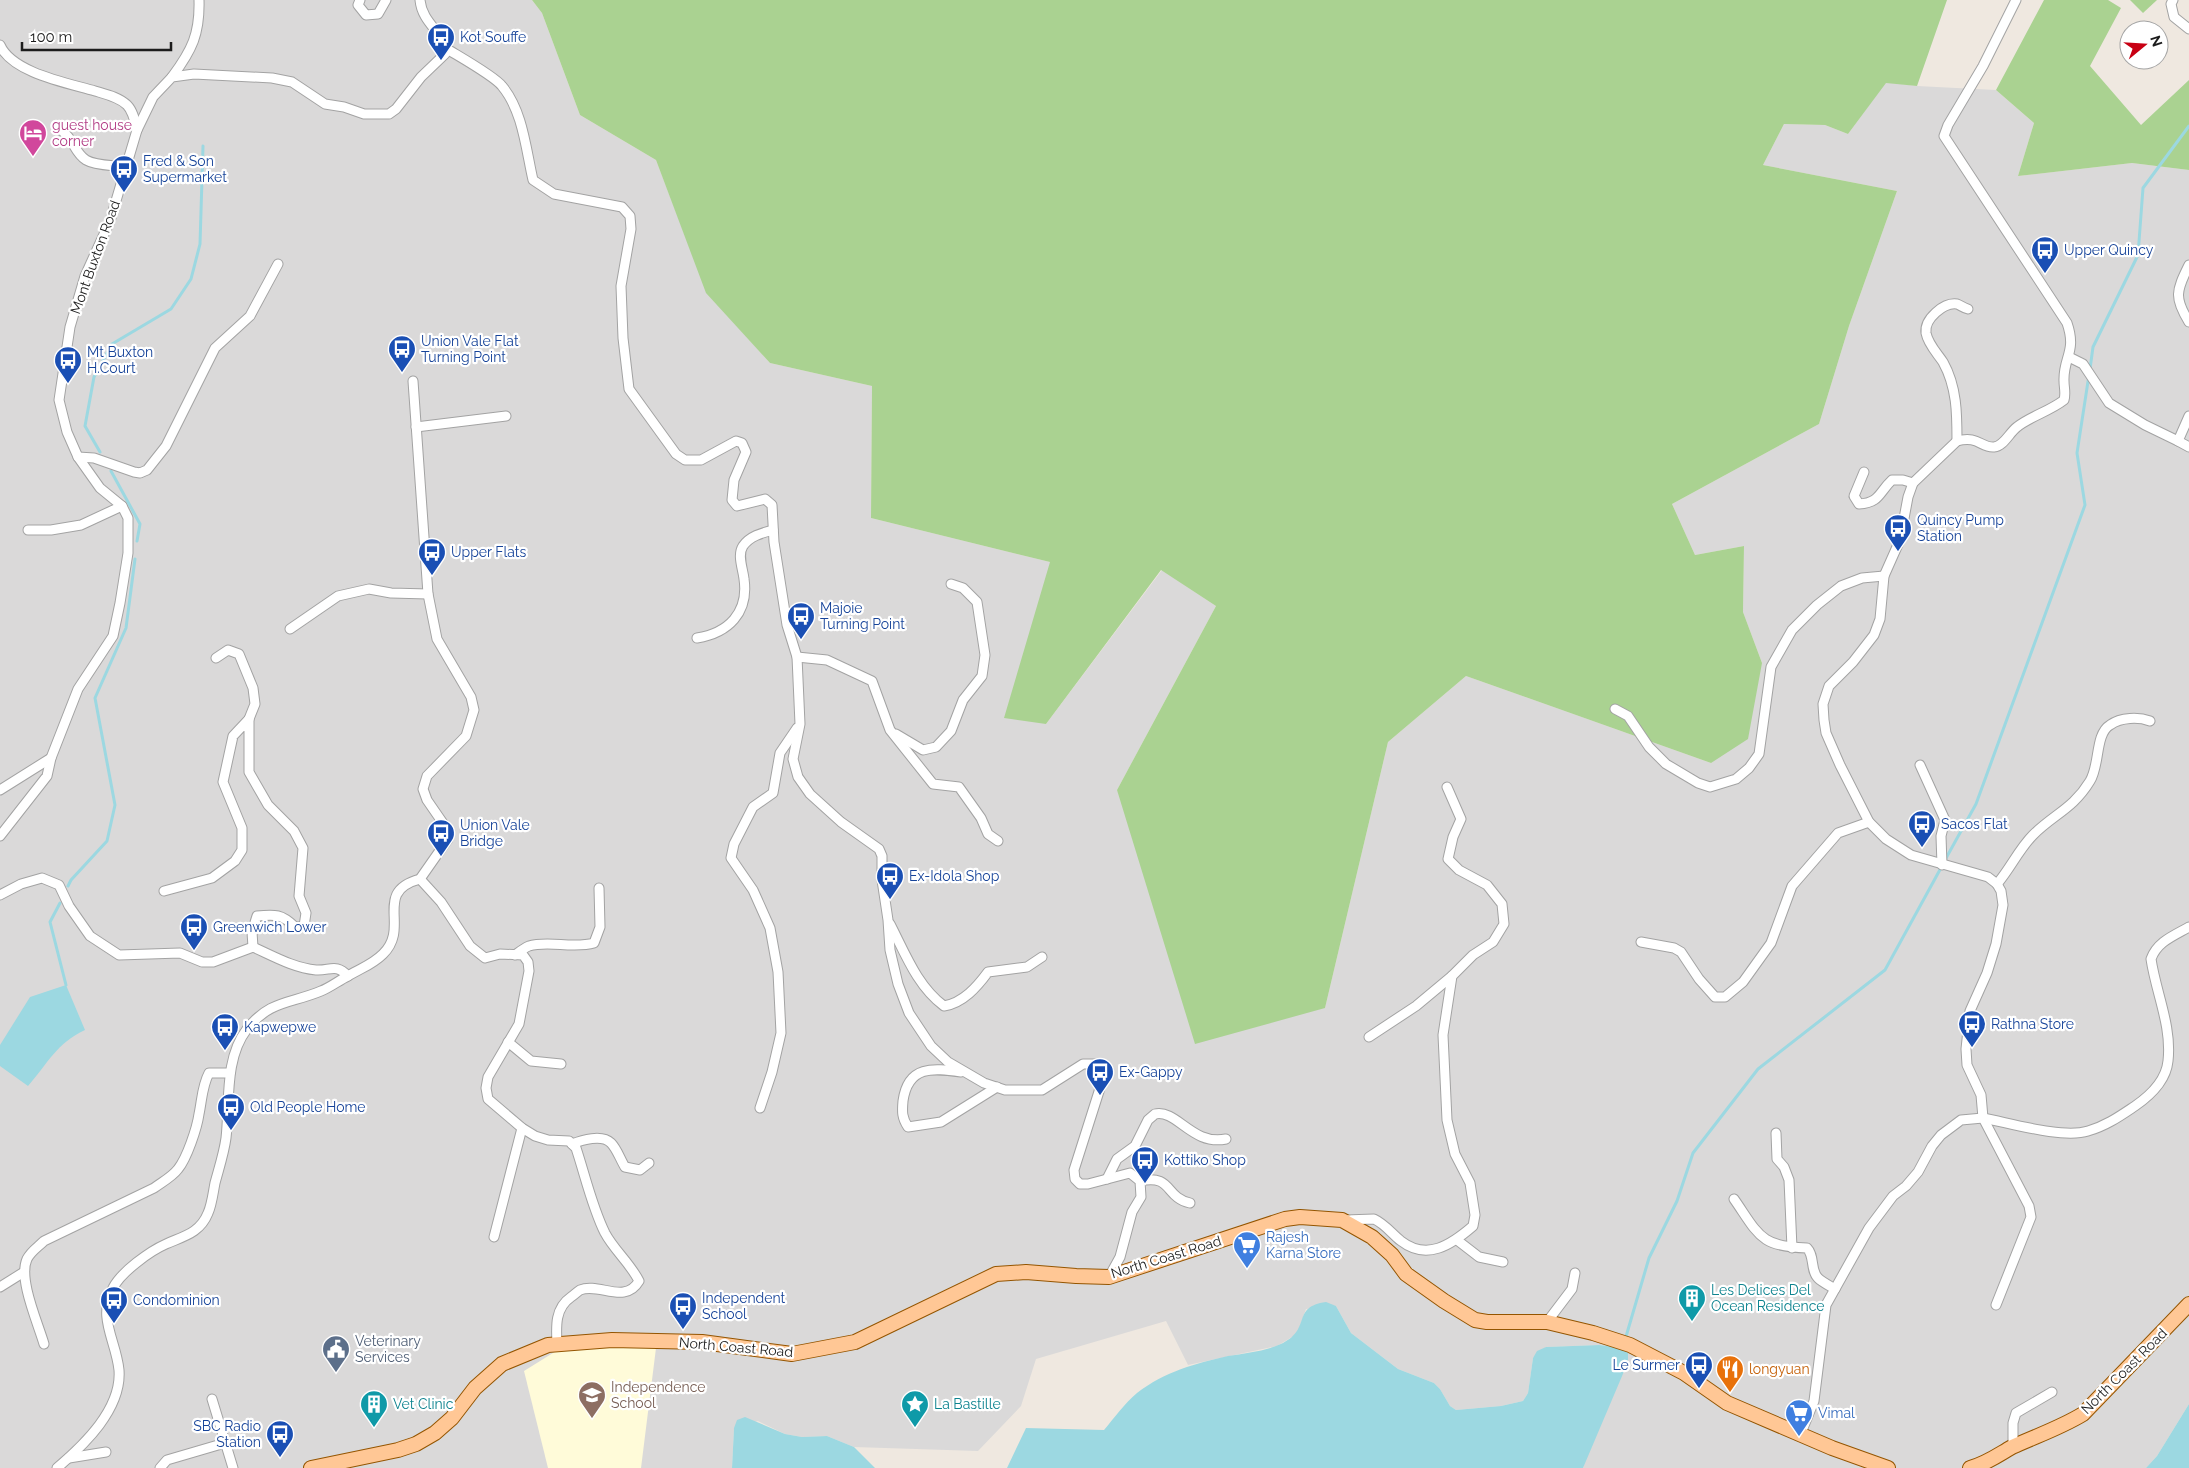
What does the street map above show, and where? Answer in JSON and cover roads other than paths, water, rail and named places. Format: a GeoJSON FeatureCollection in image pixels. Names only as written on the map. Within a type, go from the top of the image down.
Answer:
{"type":"FeatureCollection","features":[{"type":"Feature","properties":{"kind":"main road","name":"North Coast Road"},"geometry":{"type":"LineString","coordinates":[[311,1468],[398,1450],[416,1444],[435,1433],[452,1418],[475,1388],[502,1364],[548,1345],[612,1340],[702,1342],[792,1354],[855,1342],[996,1274],[1026,1272],[1109,1277],[1285,1219],[1300,1217],[1342,1220],[1372,1238],[1392,1255],[1406,1274],[1466,1315],[1487,1322],[1547,1322],[1624,1343],[1684,1373],[1727,1403],[1888,1468]]}},
{"type":"Feature","properties":{"kind":"main road","name":"North Coast Road"},"geometry":{"type":"LineString","coordinates":[[1970,1468],[1981,1465],[2012,1447],[2067,1424],[2083,1414],[2189,1304]]}},
{"type":"Feature","properties":{"kind":"street","name":"Mont Buxton Road"},"geometry":{"type":"LineString","coordinates":[[122,506],[100,488],[78,457],[67,432],[59,400],[70,327],[85,276],[110,221],[137,130],[153,97],[188,56],[200,21],[199,0]]}},
{"type":"Feature","properties":{"kind":"street"},"geometry":{"type":"LineString","coordinates":[[360,0],[358,5],[366,15],[378,14],[386,0]]}},
{"type":"Feature","properties":{"kind":"street"},"geometry":{"type":"LineString","coordinates":[[420,0],[426,20],[447,49],[501,84],[512,102],[518,118],[533,180],[554,194],[622,207],[630,216],[631,229],[621,286],[623,338],[630,389],[676,454],[685,460],[700,460],[736,441],[742,443],[746,452],[734,480],[732,500],[737,506],[765,499],[772,505],[773,530],[787,625],[796,657],[800,724],[793,759],[798,777],[810,794],[835,816],[879,849],[882,856],[882,880],[890,950],[898,984],[909,1013],[931,1046],[948,1062],[964,1072],[1006,1090],[1042,1090],[1084,1064],[1095,1064],[1100,1070],[1102,1082],[1074,1170],[1075,1179],[1080,1184],[1088,1184],[1130,1173],[1140,1180],[1153,1178],[1161,1180],[1178,1198],[1190,1203]]}},
{"type":"Feature","properties":{"kind":"street"},"geometry":{"type":"LineString","coordinates":[[1996,1306],[2031,1217],[2029,1206],[1983,1118],[1981,1095],[1966,1066],[1970,1011],[1996,944],[2003,905],[2001,891],[1998,884],[1988,877],[1911,855],[1886,839],[1869,822],[1826,733],[1823,704],[1829,686],[1853,662],[1874,635],[1880,619],[1884,576],[1900,540],[1906,505],[1913,483],[1957,441],[1966,438],[1996,447],[2004,442],[2018,425],[2059,405],[2064,400],[2066,393],[2064,380],[2071,334],[2067,323],[1944,136],[1948,125],[1983,66],[2016,0]]}},
{"type":"Feature","properties":{"kind":"street"},"geometry":{"type":"LineString","coordinates":[[2173,0],[2171,4],[2174,17],[2189,29]]}},
{"type":"Feature","properties":{"kind":"street"},"geometry":{"type":"LineString","coordinates":[[0,49],[17,65],[110,96],[126,104],[134,116],[137,130]]}},
{"type":"Feature","properties":{"kind":"street"},"geometry":{"type":"LineString","coordinates":[[172,77],[194,74],[272,78],[292,82],[325,104],[344,107],[364,114],[389,114],[396,109],[421,77],[445,54],[447,49]]}},
{"type":"Feature","properties":{"kind":"street"},"geometry":{"type":"LineString","coordinates":[[57,128],[66,132],[85,159],[92,162],[125,166]]}},
{"type":"Feature","properties":{"kind":"street"},"geometry":{"type":"LineString","coordinates":[[78,457],[94,458],[134,472],[140,473],[147,470],[166,446],[215,348],[250,316],[278,264]]}},
{"type":"Feature","properties":{"kind":"street"},"geometry":{"type":"LineString","coordinates":[[2189,265],[2177,298],[2178,305],[2189,322]]}},
{"type":"Feature","properties":{"kind":"street"},"geometry":{"type":"LineString","coordinates":[[1957,441],[1957,410],[1953,390],[1943,363],[1931,346],[1926,332],[1930,320],[1944,308],[1957,304],[1968,309]]}},
{"type":"Feature","properties":{"kind":"street"},"geometry":{"type":"LineString","coordinates":[[2069,357],[2083,364],[2109,403],[2145,425],[2189,447]]}},
{"type":"Feature","properties":{"kind":"street"},"geometry":{"type":"LineString","coordinates":[[57,1468],[99,1427],[118,1387],[119,1369],[106,1321],[106,1303],[114,1286],[150,1253],[166,1244],[186,1237],[201,1226],[208,1212],[226,1139],[230,1073],[235,1054],[246,1030],[267,1008],[319,992],[335,985],[348,976],[371,965],[385,952],[393,942],[396,929],[394,902],[406,883],[420,880],[448,839],[447,829],[425,795],[424,790],[427,776],[466,736],[474,710],[471,696],[437,639],[428,594],[413,381]]}},
{"type":"Feature","properties":{"kind":"street"},"geometry":{"type":"LineString","coordinates":[[416,427],[506,416]]}},
{"type":"Feature","properties":{"kind":"street"},"geometry":{"type":"LineString","coordinates":[[2178,441],[2189,416]]}},
{"type":"Feature","properties":{"kind":"street"},"geometry":{"type":"LineString","coordinates":[[1864,472],[1854,496],[1859,504],[1869,504],[1878,499],[1892,480],[1903,480],[1913,483]]}},
{"type":"Feature","properties":{"kind":"street"},"geometry":{"type":"LineString","coordinates":[[0,836],[47,776],[51,758],[78,689],[113,636],[130,534],[128,518],[122,506],[81,525],[51,530],[28,530]]}},
{"type":"Feature","properties":{"kind":"street"},"geometry":{"type":"LineString","coordinates":[[698,638],[713,636],[732,624],[745,592],[740,554],[743,546],[752,538],[773,530]]}},
{"type":"Feature","properties":{"kind":"street"},"geometry":{"type":"LineString","coordinates":[[1615,709],[1628,716],[1650,747],[1666,764],[1698,783],[1710,787],[1736,778],[1749,768],[1758,754],[1771,666],[1792,630],[1817,605],[1841,586],[1862,578],[1884,576]]}},
{"type":"Feature","properties":{"kind":"street"},"geometry":{"type":"LineString","coordinates":[[890,730],[923,750],[936,747],[950,731],[963,700],[982,676],[984,650],[977,602],[969,592],[951,584]]}},
{"type":"Feature","properties":{"kind":"street"},"geometry":{"type":"LineString","coordinates":[[290,629],[338,596],[369,589],[391,593],[428,594]]}},
{"type":"Feature","properties":{"kind":"street"},"geometry":{"type":"LineString","coordinates":[[164,891],[212,878],[235,861],[242,850],[242,828],[223,782],[233,736],[249,719],[255,704],[252,688],[239,654],[228,650],[216,658]]}},
{"type":"Feature","properties":{"kind":"street"},"geometry":{"type":"LineString","coordinates":[[796,657],[827,660],[872,681],[890,730],[933,784],[959,787],[981,818],[988,834],[998,841]]}},
{"type":"Feature","properties":{"kind":"street"},"geometry":{"type":"LineString","coordinates":[[1998,884],[2034,834],[2079,799],[2092,778],[2102,732],[2110,725],[2130,719],[2139,718],[2150,721]]}},
{"type":"Feature","properties":{"kind":"street"},"geometry":{"type":"LineString","coordinates":[[249,719],[249,772],[268,805],[294,831],[303,848],[299,896],[306,913],[304,926],[295,928],[284,917],[257,916],[252,932],[253,947]]}},
{"type":"Feature","properties":{"kind":"street"},"geometry":{"type":"LineString","coordinates":[[760,1108],[782,1033],[778,972],[770,928],[753,890],[731,858],[734,844],[753,807],[773,793],[780,753],[800,724]]}},
{"type":"Feature","properties":{"kind":"street"},"geometry":{"type":"LineString","coordinates":[[0,790],[51,758]]}},
{"type":"Feature","properties":{"kind":"street"},"geometry":{"type":"LineString","coordinates":[[1920,765],[1945,820],[1941,836],[1942,865]]}},
{"type":"Feature","properties":{"kind":"street"},"geometry":{"type":"LineString","coordinates":[[1369,1037],[1416,1006],[1452,976],[1473,955],[1493,942],[1504,924],[1502,904],[1488,885],[1458,870],[1448,859],[1452,837],[1461,819],[1447,788]]}},
{"type":"Feature","properties":{"kind":"street"},"geometry":{"type":"LineString","coordinates":[[1641,942],[1674,948],[1682,952],[1698,979],[1716,997],[1725,997],[1743,982],[1771,943],[1792,886],[1838,832],[1869,822]]}},
{"type":"Feature","properties":{"kind":"street"},"geometry":{"type":"LineString","coordinates":[[0,895],[21,884],[42,878],[59,885],[69,906],[90,936],[120,955],[180,953],[202,962],[213,962],[253,947],[294,965],[317,970],[334,968],[342,970],[348,976]]}},
{"type":"Feature","properties":{"kind":"street"},"geometry":{"type":"LineString","coordinates":[[420,880],[441,902],[470,946],[485,958],[500,954],[515,955],[522,956],[528,962],[529,971],[519,1024],[488,1078],[486,1088],[488,1099],[522,1128],[542,1138],[569,1141],[576,1148],[605,1232],[618,1254],[632,1269],[639,1281],[633,1288],[621,1293],[593,1289],[581,1290],[562,1303],[556,1322],[557,1344]]}},
{"type":"Feature","properties":{"kind":"street"},"geometry":{"type":"LineString","coordinates":[[515,955],[529,946],[556,945],[580,947],[594,943],[600,927],[599,888]]}},
{"type":"Feature","properties":{"kind":"street"},"geometry":{"type":"LineString","coordinates":[[888,920],[909,963],[927,991],[944,1006],[954,1004],[964,998],[988,972],[1027,967],[1042,957]]}},
{"type":"Feature","properties":{"kind":"street"},"geometry":{"type":"LineString","coordinates":[[1800,1434],[1814,1400],[1826,1306],[1869,1228],[1892,1196],[1906,1186],[1918,1172],[1932,1146],[1942,1135],[1961,1120],[1983,1118],[2062,1133],[2078,1134],[2109,1124],[2148,1097],[2162,1081],[2168,1061],[2165,1018],[2151,959],[2154,950],[2162,942],[2189,927]]}},
{"type":"Feature","properties":{"kind":"street"},"geometry":{"type":"LineString","coordinates":[[1342,1220],[1374,1219],[1413,1250],[1425,1252],[1458,1240],[1473,1226],[1475,1215],[1470,1183],[1455,1154],[1447,1120],[1443,1035],[1452,976]]}},
{"type":"Feature","properties":{"kind":"street"},"geometry":{"type":"LineString","coordinates":[[508,1042],[531,1061],[561,1064]]}},
{"type":"Feature","properties":{"kind":"street"},"geometry":{"type":"LineString","coordinates":[[964,1072],[935,1068],[918,1073],[909,1081],[904,1094],[902,1118],[908,1127],[941,1122],[997,1087]]}},
{"type":"Feature","properties":{"kind":"street"},"geometry":{"type":"LineString","coordinates":[[44,1344],[24,1272],[27,1260],[32,1252],[44,1241],[154,1188],[179,1168],[199,1119],[206,1078],[209,1073],[230,1073]]}},
{"type":"Feature","properties":{"kind":"street"},"geometry":{"type":"LineString","coordinates":[[1107,1179],[1113,1164],[1140,1140],[1148,1120],[1155,1114],[1166,1113],[1183,1127],[1200,1136],[1216,1141],[1226,1139]]}},
{"type":"Feature","properties":{"kind":"street"},"geometry":{"type":"LineString","coordinates":[[494,1236],[522,1128]]}},
{"type":"Feature","properties":{"kind":"street"},"geometry":{"type":"LineString","coordinates":[[1776,1133],[1777,1159],[1784,1167],[1789,1180],[1792,1248]]}},
{"type":"Feature","properties":{"kind":"street"},"geometry":{"type":"LineString","coordinates":[[572,1144],[595,1139],[607,1140],[612,1144],[625,1167],[640,1170],[649,1163]]}},
{"type":"Feature","properties":{"kind":"street"},"geometry":{"type":"LineString","coordinates":[[1109,1277],[1120,1257],[1132,1212],[1142,1198],[1140,1180]]}},
{"type":"Feature","properties":{"kind":"street"},"geometry":{"type":"LineString","coordinates":[[1734,1199],[1757,1233],[1773,1245],[1807,1248],[1811,1252],[1814,1272],[1818,1278],[1835,1289]]}},
{"type":"Feature","properties":{"kind":"street"},"geometry":{"type":"LineString","coordinates":[[1458,1240],[1479,1257],[1503,1262]]}},
{"type":"Feature","properties":{"kind":"street"},"geometry":{"type":"LineString","coordinates":[[0,1287],[24,1272]]}},
{"type":"Feature","properties":{"kind":"street"},"geometry":{"type":"LineString","coordinates":[[1547,1322],[1572,1289],[1575,1273]]}},
{"type":"Feature","properties":{"kind":"street"},"geometry":{"type":"LineString","coordinates":[[2012,1447],[2013,1423],[2016,1413],[2052,1392]]}},
{"type":"Feature","properties":{"kind":"street"},"geometry":{"type":"LineString","coordinates":[[212,1400],[233,1468]]}},
{"type":"Feature","properties":{"kind":"street"},"geometry":{"type":"LineString","coordinates":[[160,1468],[167,1460],[225,1443]]}},
{"type":"Feature","properties":{"kind":"street"},"geometry":{"type":"LineString","coordinates":[[69,1458],[106,1452]]}},
{"type":"Feature","properties":{"kind":"water"},"geometry":{"type":"Polygon","coordinates":[[[66,985],[85,1030],[60,1047],[28,1086],[0,1066],[0,1045],[30,997],[66,985]]]}},
{"type":"Feature","properties":{"kind":"water"},"geometry":{"type":"Polygon","coordinates":[[[1326,1302],[1336,1306],[1351,1333],[1398,1369],[1434,1383],[1450,1406],[1456,1410],[1501,1406],[1523,1401],[1528,1393],[1533,1358],[1537,1351],[1546,1347],[1599,1345],[1622,1348],[1628,1353],[1628,1362],[1583,1468],[1007,1468],[1026,1428],[1104,1430],[1133,1397],[1148,1385],[1192,1365],[1277,1346],[1292,1337],[1309,1308],[1326,1302]]]}},
{"type":"Feature","properties":{"kind":"water"},"geometry":{"type":"Polygon","coordinates":[[[2189,1404],[2189,1468],[2146,1468],[2157,1456],[2189,1404]]]}},
{"type":"Feature","properties":{"kind":"water"},"geometry":{"type":"Polygon","coordinates":[[[745,1417],[785,1434],[802,1437],[827,1436],[854,1447],[875,1468],[732,1468],[734,1428],[737,1420],[745,1417]]]}},
{"type":"Feature","properties":{"kind":"waterway"},"geometry":{"type":"LineString","coordinates":[[2090,369],[2093,347],[2138,255],[2143,188],[2189,126]]}},
{"type":"Feature","properties":{"kind":"waterway"},"geometry":{"type":"LineString","coordinates":[[100,452],[85,426],[94,377],[112,344],[171,309],[191,279],[200,244],[203,146]]}},
{"type":"Feature","properties":{"kind":"waterway"},"geometry":{"type":"LineString","coordinates":[[1945,860],[1976,804],[2085,505],[2077,453],[2089,375]]}},
{"type":"Feature","properties":{"kind":"waterway"},"geometry":{"type":"LineString","coordinates":[[111,471],[140,524],[137,541]]}},
{"type":"Feature","properties":{"kind":"waterway"},"geometry":{"type":"LineString","coordinates":[[68,886],[71,880],[107,841],[115,805],[95,698],[126,628],[135,559]]}},
{"type":"Feature","properties":{"kind":"waterway"},"geometry":{"type":"LineString","coordinates":[[1625,1340],[1649,1258],[1677,1201],[1693,1153],[1758,1069],[1885,970],[1942,866]]}},
{"type":"Feature","properties":{"kind":"waterway"},"geometry":{"type":"LineString","coordinates":[[60,903],[50,922],[66,985]]}},
{"type":"Feature","properties":{"kind":"place","name":"Kot Souffe"},"geometry":{"type":"Point","coordinates":[441,61]}},
{"type":"Feature","properties":{"kind":"place","name":"guest house corner"},"geometry":{"type":"Point","coordinates":[33,157]}},
{"type":"Feature","properties":{"kind":"place","name":"Fred & Son Supermarket"},"geometry":{"type":"Point","coordinates":[124,193]}},
{"type":"Feature","properties":{"kind":"place","name":"Upper Quincy"},"geometry":{"type":"Point","coordinates":[2045,274]}},
{"type":"Feature","properties":{"kind":"place","name":"Union Vale Flat Turning Point"},"geometry":{"type":"Point","coordinates":[402,373]}},
{"type":"Feature","properties":{"kind":"place","name":"Mt Buxton H.Court"},"geometry":{"type":"Point","coordinates":[68,384]}},
{"type":"Feature","properties":{"kind":"place","name":"Quincy Pump Station"},"geometry":{"type":"Point","coordinates":[1898,552]}},
{"type":"Feature","properties":{"kind":"place","name":"Upper Flats"},"geometry":{"type":"Point","coordinates":[432,576]}},
{"type":"Feature","properties":{"kind":"place","name":"Majoie Turning Point"},"geometry":{"type":"Point","coordinates":[801,640]}},
{"type":"Feature","properties":{"kind":"place","name":"Sacos Flat"},"geometry":{"type":"Point","coordinates":[1922,848]}},
{"type":"Feature","properties":{"kind":"place","name":"Union Vale Bridge"},"geometry":{"type":"Point","coordinates":[441,857]}},
{"type":"Feature","properties":{"kind":"place","name":"Ex-Idola Shop"},"geometry":{"type":"Point","coordinates":[890,900]}},
{"type":"Feature","properties":{"kind":"place","name":"Greenwich Lower"},"geometry":{"type":"Point","coordinates":[194,951]}},
{"type":"Feature","properties":{"kind":"place","name":"Rathna Store"},"geometry":{"type":"Point","coordinates":[1972,1048]}},
{"type":"Feature","properties":{"kind":"place","name":"Kapwepwe"},"geometry":{"type":"Point","coordinates":[225,1051]}},
{"type":"Feature","properties":{"kind":"place","name":"Ex-Gappy"},"geometry":{"type":"Point","coordinates":[1100,1096]}},
{"type":"Feature","properties":{"kind":"place","name":"Old People Home"},"geometry":{"type":"Point","coordinates":[231,1131]}},
{"type":"Feature","properties":{"kind":"place","name":"Kottiko Shop"},"geometry":{"type":"Point","coordinates":[1145,1184]}},
{"type":"Feature","properties":{"kind":"place","name":"Rajesh Karna Store"},"geometry":{"type":"Point","coordinates":[1247,1269]}},
{"type":"Feature","properties":{"kind":"place","name":"Les Delices Del Ocean Residence"},"geometry":{"type":"Point","coordinates":[1692,1322]}},
{"type":"Feature","properties":{"kind":"place","name":"Condominion"},"geometry":{"type":"Point","coordinates":[114,1324]}},
{"type":"Feature","properties":{"kind":"place","name":"Independent School"},"geometry":{"type":"Point","coordinates":[683,1330]}},
{"type":"Feature","properties":{"kind":"place","name":"Veterinary Services"},"geometry":{"type":"Point","coordinates":[336,1373]}},
{"type":"Feature","properties":{"kind":"place","name":"Le Surmer"},"geometry":{"type":"Point","coordinates":[1699,1389]}},
{"type":"Feature","properties":{"kind":"place","name":"longyuan"},"geometry":{"type":"Point","coordinates":[1730,1393]}},
{"type":"Feature","properties":{"kind":"place","name":"Independence School"},"geometry":{"type":"Point","coordinates":[592,1419]}},
{"type":"Feature","properties":{"kind":"place","name":"Vet Clinic"},"geometry":{"type":"Point","coordinates":[374,1428]}},
{"type":"Feature","properties":{"kind":"place","name":"La Bastille"},"geometry":{"type":"Point","coordinates":[915,1428]}},
{"type":"Feature","properties":{"kind":"place","name":"Vimal"},"geometry":{"type":"Point","coordinates":[1799,1437]}},
{"type":"Feature","properties":{"kind":"place","name":"SBC Radio Station"},"geometry":{"type":"Point","coordinates":[280,1458]}}]}
